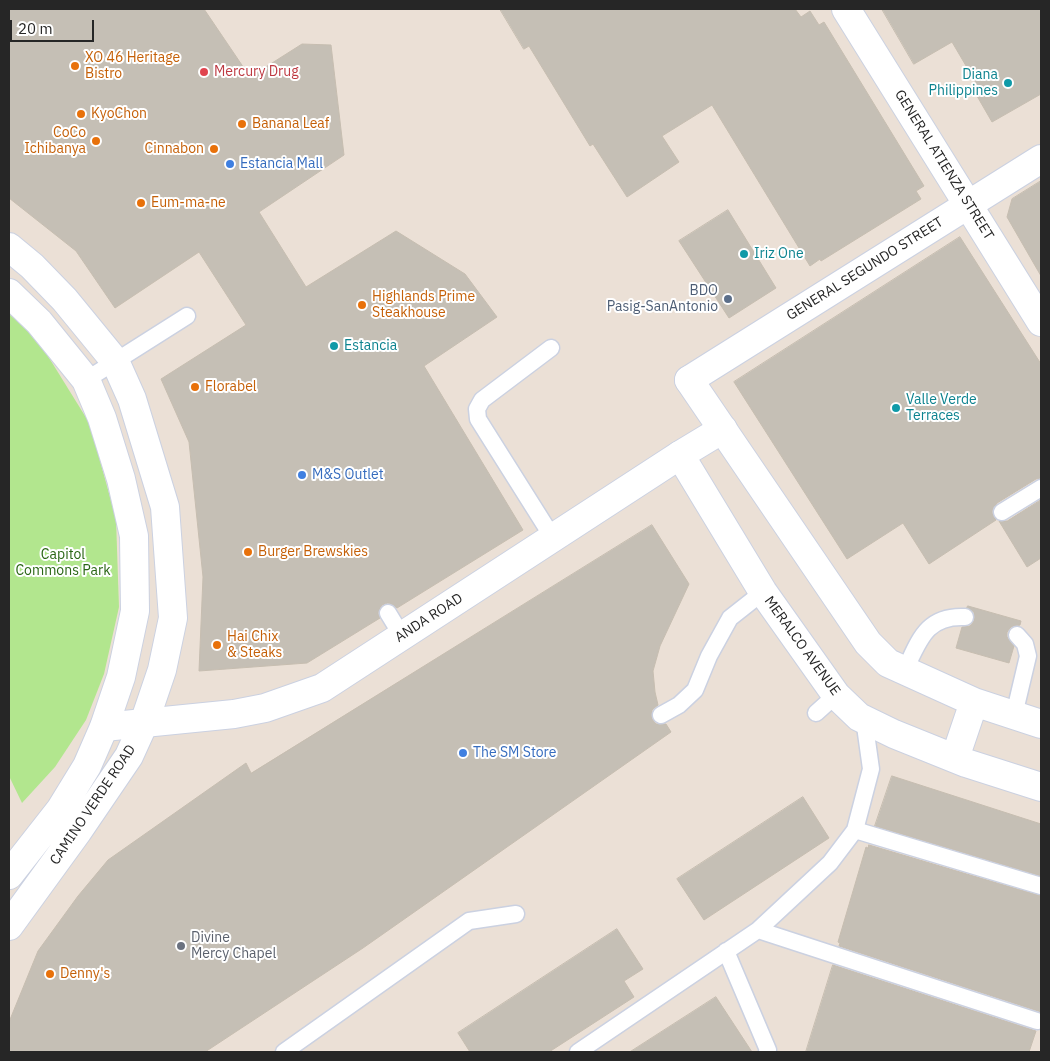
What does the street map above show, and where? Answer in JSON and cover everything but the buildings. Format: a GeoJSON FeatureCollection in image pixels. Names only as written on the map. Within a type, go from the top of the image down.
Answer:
{"type":"FeatureCollection","features":[{"type":"Feature","properties":{"kind":"street","name":"GENERAL ATIENZA STREET"},"geometry":{"type":"LineString","coordinates":[[846,9],[1041,322]]}},
{"type":"Feature","properties":{"kind":"street","name":"GENERAL SEGUNDO STREET"},"geometry":{"type":"LineString","coordinates":[[723,429],[689,380],[1041,158]]}},
{"type":"Feature","properties":{"kind":"street","name":"CAMINO VERDE ROAD"},"geometry":{"type":"LineString","coordinates":[[9,247],[32,266],[65,300],[114,361],[132,399],[164,508],[173,618],[162,670],[144,723],[124,764],[9,926]]}},
{"type":"Feature","properties":{"kind":"street","name":"CAMINO VERDE ROAD"},"geometry":{"type":"LineString","coordinates":[[9,293],[40,322],[86,380],[121,479],[134,536],[135,611],[122,677],[104,727],[87,766],[60,810],[9,875]]}},
{"type":"Feature","properties":{"kind":"street","name":"ANDA ROAD"},"geometry":{"type":"LineString","coordinates":[[104,727],[234,714],[265,708],[322,688],[723,429]]}},
{"type":"Feature","properties":{"kind":"street"},"geometry":{"type":"LineString","coordinates":[[723,429],[868,643],[888,663],[974,702],[1041,724]]}},
{"type":"Feature","properties":{"kind":"street","name":"MERALCO AVENUE"},"geometry":{"type":"LineString","coordinates":[[680,455],[763,592],[836,695],[858,717],[894,734],[955,758],[1041,787]]}},
{"type":"Feature","properties":{"kind":"street"},"geometry":{"type":"LineString","coordinates":[[955,758],[974,702]]}},
{"type":"Feature","properties":{"kind":"lane"},"geometry":{"type":"LineString","coordinates":[[86,380],[187,316]]}},
{"type":"Feature","properties":{"kind":"lane"},"geometry":{"type":"LineString","coordinates":[[551,348],[482,400],[477,409],[478,419],[553,538]]}},
{"type":"Feature","properties":{"kind":"lane"},"geometry":{"type":"LineString","coordinates":[[1002,512],[1041,488]]}},
{"type":"Feature","properties":{"kind":"lane"},"geometry":{"type":"LineString","coordinates":[[661,715],[679,705],[695,690],[708,656],[730,618],[763,592]]}},
{"type":"Feature","properties":{"kind":"lane"},"geometry":{"type":"LineString","coordinates":[[388,613],[402,636]]}},
{"type":"Feature","properties":{"kind":"lane"},"geometry":{"type":"LineString","coordinates":[[905,670],[922,634],[945,618],[964,616]]}},
{"type":"Feature","properties":{"kind":"lane"},"geometry":{"type":"LineString","coordinates":[[1014,715],[1028,656],[1025,644],[1017,635]]}},
{"type":"Feature","properties":{"kind":"lane"},"geometry":{"type":"LineString","coordinates":[[816,713],[836,695]]}},
{"type":"Feature","properties":{"kind":"lane"},"geometry":{"type":"LineString","coordinates":[[578,1052],[758,930],[830,863],[855,830],[871,769],[864,719]]}},
{"type":"Feature","properties":{"kind":"lane"},"geometry":{"type":"LineString","coordinates":[[855,830],[1041,886]]}},
{"type":"Feature","properties":{"kind":"lane"},"geometry":{"type":"LineString","coordinates":[[284,1052],[470,921],[516,914]]}},
{"type":"Feature","properties":{"kind":"lane"},"geometry":{"type":"LineString","coordinates":[[758,930],[1036,1021]]}},
{"type":"Feature","properties":{"kind":"lane"},"geometry":{"type":"LineString","coordinates":[[726,951],[769,1051]]}},
{"type":"Feature","properties":{"kind":"green space","name":"Capitol Commons Park"},"geometry":{"type":"Polygon","coordinates":[[[9,314],[38,340],[90,424],[116,519],[119,607],[104,674],[86,720],[55,767],[22,803],[9,776],[9,314]]]}},
{"type":"Feature","properties":{"kind":"place","name":"XO 46 Heritage Bistro"},"geometry":{"type":"Point","coordinates":[75,66]}},
{"type":"Feature","properties":{"kind":"place","name":"Mercury Drug"},"geometry":{"type":"Point","coordinates":[204,72]}},
{"type":"Feature","properties":{"kind":"place","name":"Diana Philippines"},"geometry":{"type":"Point","coordinates":[1008,83]}},
{"type":"Feature","properties":{"kind":"place","name":"KyoChon"},"geometry":{"type":"Point","coordinates":[81,114]}},
{"type":"Feature","properties":{"kind":"place","name":"Banana Leaf"},"geometry":{"type":"Point","coordinates":[242,124]}},
{"type":"Feature","properties":{"kind":"place","name":"CoCo Ichibanya"},"geometry":{"type":"Point","coordinates":[96,141]}},
{"type":"Feature","properties":{"kind":"place","name":"Cinnabon"},"geometry":{"type":"Point","coordinates":[214,149]}},
{"type":"Feature","properties":{"kind":"place","name":"Estancia Mall"},"geometry":{"type":"Point","coordinates":[230,164]}},
{"type":"Feature","properties":{"kind":"place","name":"Eum-ma-ne"},"geometry":{"type":"Point","coordinates":[141,203]}},
{"type":"Feature","properties":{"kind":"place","name":"Iriz One"},"geometry":{"type":"Point","coordinates":[744,254]}},
{"type":"Feature","properties":{"kind":"place","name":"BDO Pasig-SanAntonio"},"geometry":{"type":"Point","coordinates":[728,299]}},
{"type":"Feature","properties":{"kind":"place","name":"Highlands Prime Steakhouse"},"geometry":{"type":"Point","coordinates":[362,305]}},
{"type":"Feature","properties":{"kind":"place","name":"Estancia"},"geometry":{"type":"Point","coordinates":[334,346]}},
{"type":"Feature","properties":{"kind":"place","name":"Florabel"},"geometry":{"type":"Point","coordinates":[195,387]}},
{"type":"Feature","properties":{"kind":"place","name":"Valle Verde Terraces"},"geometry":{"type":"Point","coordinates":[896,408]}},
{"type":"Feature","properties":{"kind":"place","name":"M&S Outlet"},"geometry":{"type":"Point","coordinates":[302,475]}},
{"type":"Feature","properties":{"kind":"place","name":"Burger Brewskies"},"geometry":{"type":"Point","coordinates":[248,552]}},
{"type":"Feature","properties":{"kind":"place","name":"Hai Chix & Steaks"},"geometry":{"type":"Point","coordinates":[217,645]}},
{"type":"Feature","properties":{"kind":"place","name":"The SM Store"},"geometry":{"type":"Point","coordinates":[463,753]}},
{"type":"Feature","properties":{"kind":"place","name":"Divine Mercy Chapel"},"geometry":{"type":"Point","coordinates":[181,946]}},
{"type":"Feature","properties":{"kind":"place","name":"Denny's"},"geometry":{"type":"Point","coordinates":[50,974]}}]}
